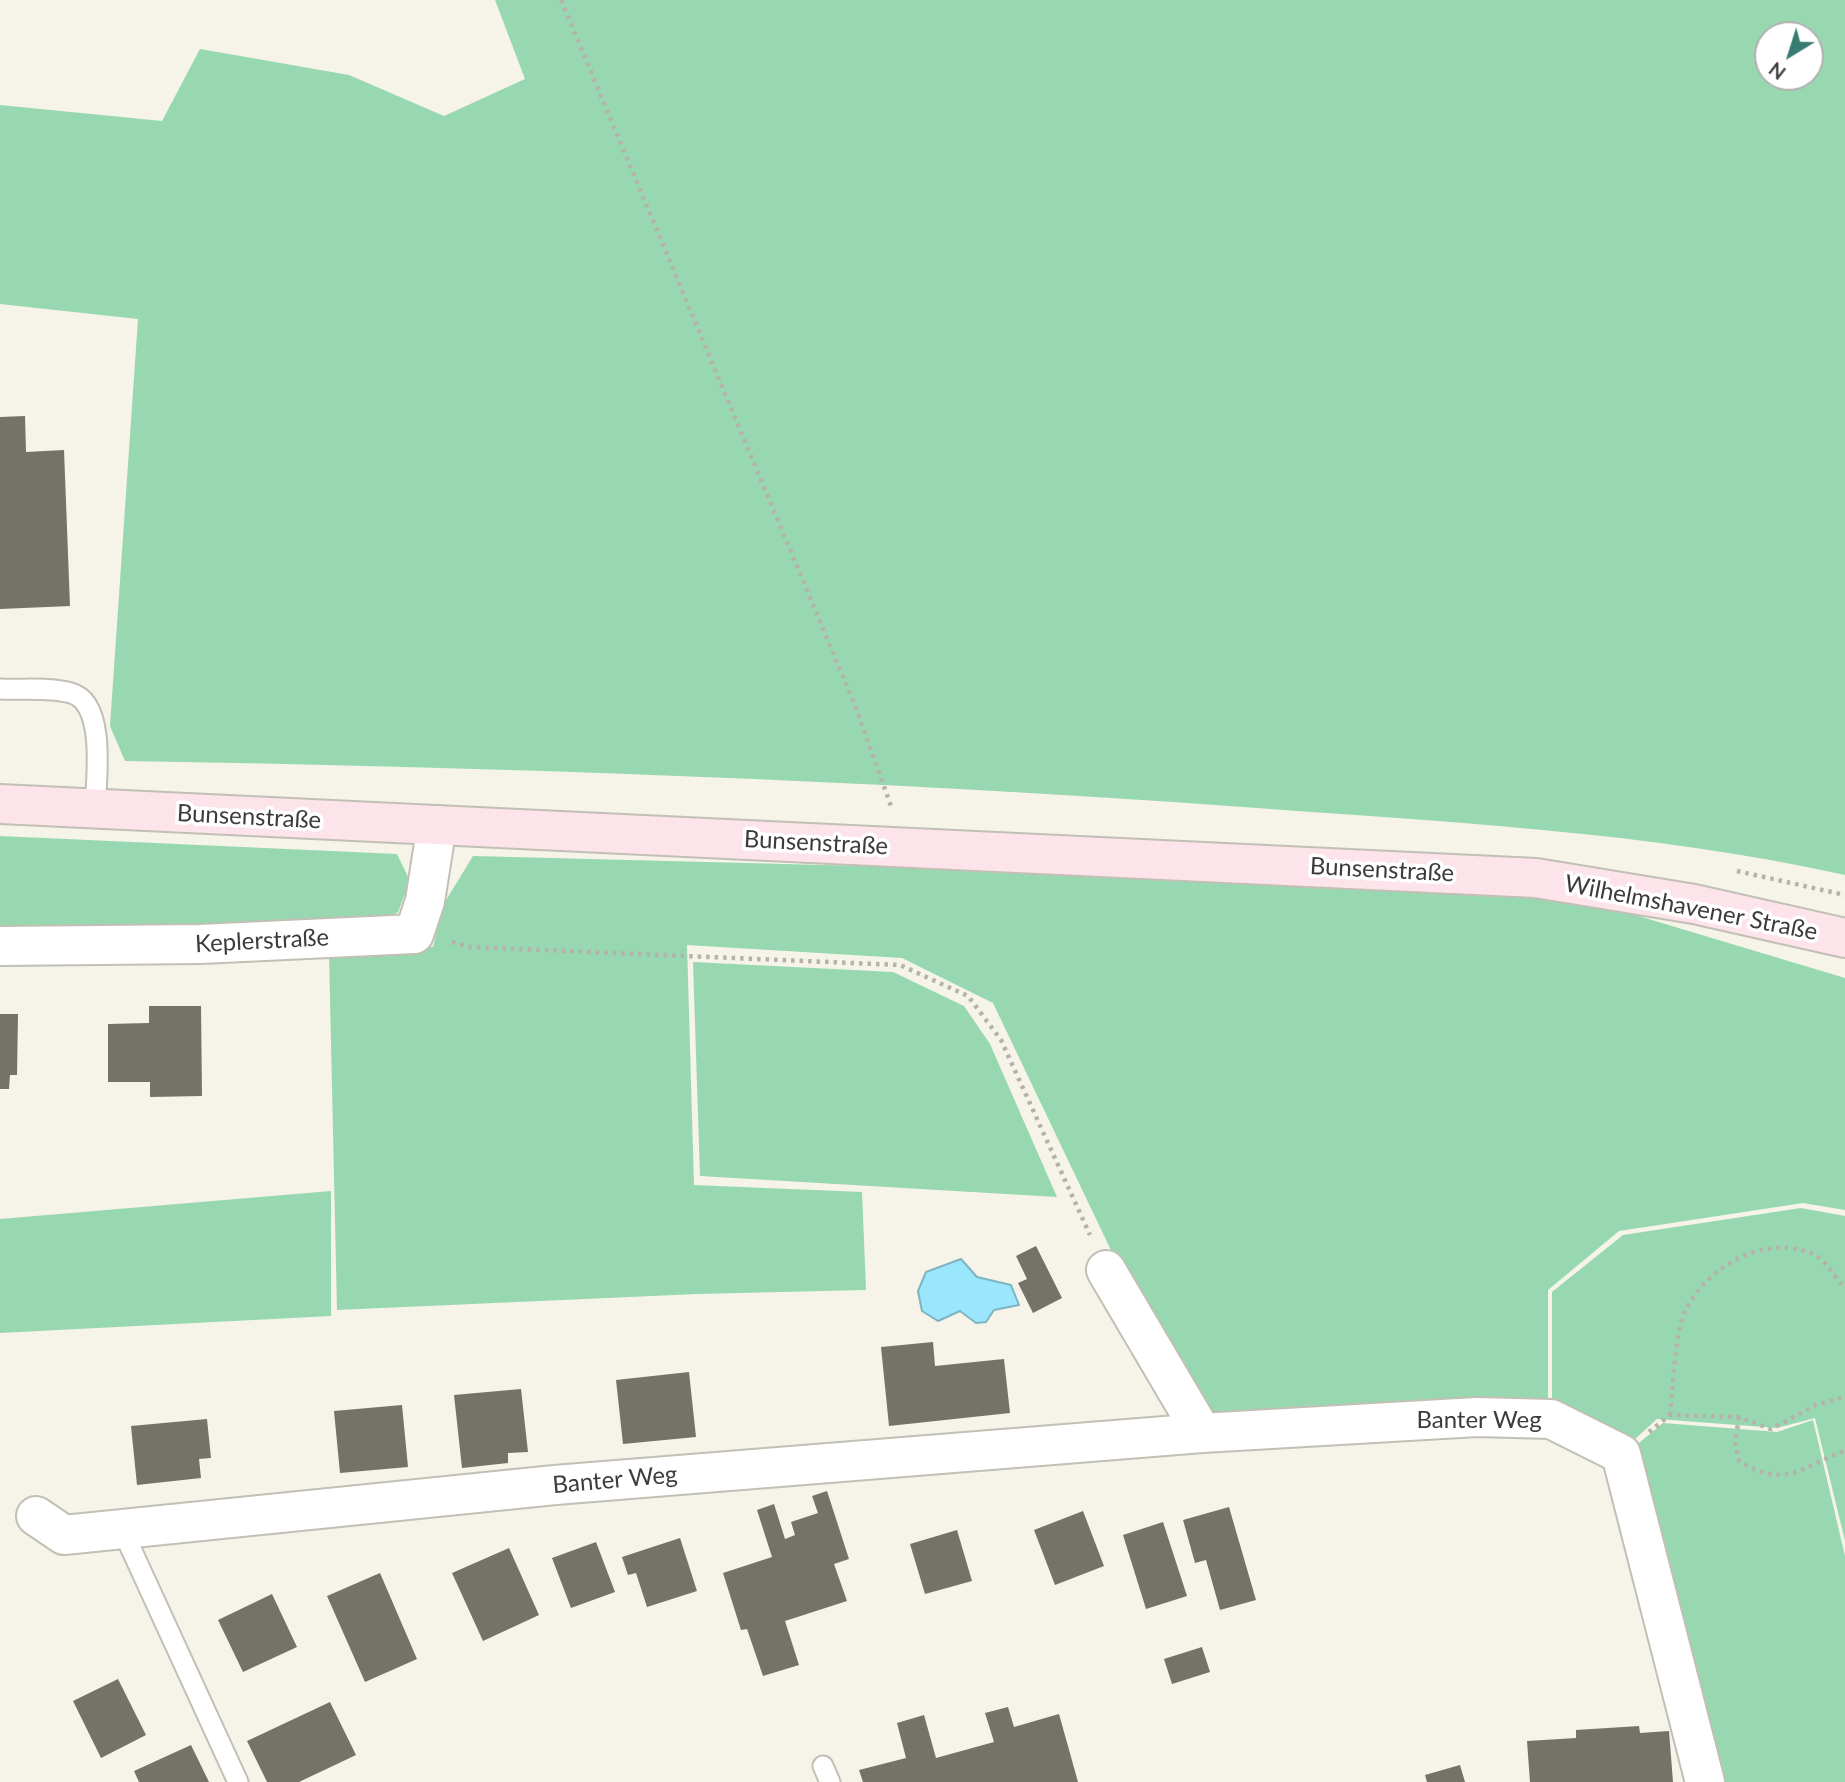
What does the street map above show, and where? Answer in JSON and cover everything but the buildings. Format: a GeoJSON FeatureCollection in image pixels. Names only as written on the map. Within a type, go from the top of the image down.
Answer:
{"type":"FeatureCollection","features":[{"type":"Feature","properties":{"kind":"street","name":"Bunsenstraße"},"geometry":{"type":"LineString","coordinates":[[0,804],[1536,878]]}},
{"type":"Feature","properties":{"kind":"street"},"geometry":{"type":"LineString","coordinates":[[414,934],[425,901],[437,825]]}},
{"type":"Feature","properties":{"kind":"street","name":"Wilhelmshavener Straße"},"geometry":{"type":"LineString","coordinates":[[1536,878],[1694,904],[1845,939]]}},
{"type":"Feature","properties":{"kind":"street","name":"Keplerstraße"},"geometry":{"type":"LineString","coordinates":[[0,946],[201,944],[414,934]]}},
{"type":"Feature","properties":{"kind":"street"},"geometry":{"type":"LineString","coordinates":[[1106,1270],[1202,1433]]}},
{"type":"Feature","properties":{"kind":"street","name":"Banter Weg"},"geometry":{"type":"LineString","coordinates":[[36,1516],[64,1535],[121,1527],[555,1485],[1202,1433],[1477,1417],[1552,1419],[1620,1454]]}},
{"type":"Feature","properties":{"kind":"street"},"geometry":{"type":"LineString","coordinates":[[1620,1454],[1705,1782]]}},
{"type":"Feature","properties":{"kind":"lane"},"geometry":{"type":"LineString","coordinates":[[0,689],[73,693],[89,708],[97,733],[95,810]]}},
{"type":"Feature","properties":{"kind":"lane"},"geometry":{"type":"LineString","coordinates":[[121,1527],[239,1782]]}},
{"type":"Feature","properties":{"kind":"path"},"geometry":{"type":"LineString","coordinates":[[561,0],[856,708],[894,815]]}},
{"type":"Feature","properties":{"kind":"path"},"geometry":{"type":"LineString","coordinates":[[414,934],[471,947],[900,965],[968,996],[1001,1040],[1106,1270]]}},
{"type":"Feature","properties":{"kind":"path"},"geometry":{"type":"LineString","coordinates":[[1670,1415],[1685,1310],[1721,1266],[1755,1250],[1792,1249],[1816,1254],[1842,1285]]}},
{"type":"Feature","properties":{"kind":"path"},"geometry":{"type":"LineString","coordinates":[[1620,1454],[1670,1415],[1739,1417],[1771,1429],[1816,1405],[1845,1397]]}},
{"type":"Feature","properties":{"kind":"path"},"geometry":{"type":"LineString","coordinates":[[1739,1417],[1735,1443],[1739,1461],[1759,1474],[1790,1476],[1845,1451]]}},
{"type":"Feature","properties":{"kind":"green space"},"geometry":{"type":"Polygon","coordinates":[[[495,0],[1845,0],[1845,875],[1696,848],[1545,830],[1103,798],[684,776],[125,761],[110,726],[138,319],[0,304],[0,105],[162,121],[200,49],[349,75],[444,116],[525,79],[495,0]]]}},
{"type":"Feature","properties":{"kind":"green space"},"geometry":{"type":"Polygon","coordinates":[[[0,836],[397,854],[410,881],[398,912],[341,946],[433,947],[443,905],[473,856],[901,867],[1572,896],[1845,978],[1845,1210],[1803,1203],[1619,1231],[1548,1290],[1548,1412],[1204,1413],[1119,1267],[993,1003],[902,958],[687,945],[694,1185],[862,1192],[866,1290],[697,1294],[337,1310],[329,953],[0,959],[0,836]]]}},
{"type":"Feature","properties":{"kind":"green space"},"geometry":{"type":"Polygon","coordinates":[[[693,962],[893,972],[964,1006],[990,1044],[1057,1197],[700,1176],[693,962]]]}},
{"type":"Feature","properties":{"kind":"green space"},"geometry":{"type":"Polygon","coordinates":[[[331,1191],[331,1316],[0,1333],[0,1219],[331,1191]]]}},
{"type":"Feature","properties":{"kind":"green space"},"geometry":{"type":"Polygon","coordinates":[[[1801,1208],[1845,1216],[1845,1541],[1815,1418],[1777,1428],[1657,1419],[1624,1449],[1552,1410],[1552,1292],[1623,1235],[1801,1208]]]}},
{"type":"Feature","properties":{"kind":"green space"},"geometry":{"type":"Polygon","coordinates":[[[1813,1420],[1845,1556],[1845,1782],[1714,1782],[1627,1453],[1663,1423],[1777,1432],[1813,1420]]]}},
{"type":"Feature","properties":{"kind":"water"},"geometry":{"type":"Polygon","coordinates":[[[961,1259],[977,1277],[1011,1285],[1019,1305],[994,1310],[986,1322],[976,1323],[960,1311],[938,1321],[922,1311],[918,1291],[926,1272],[961,1259]]]}}]}
